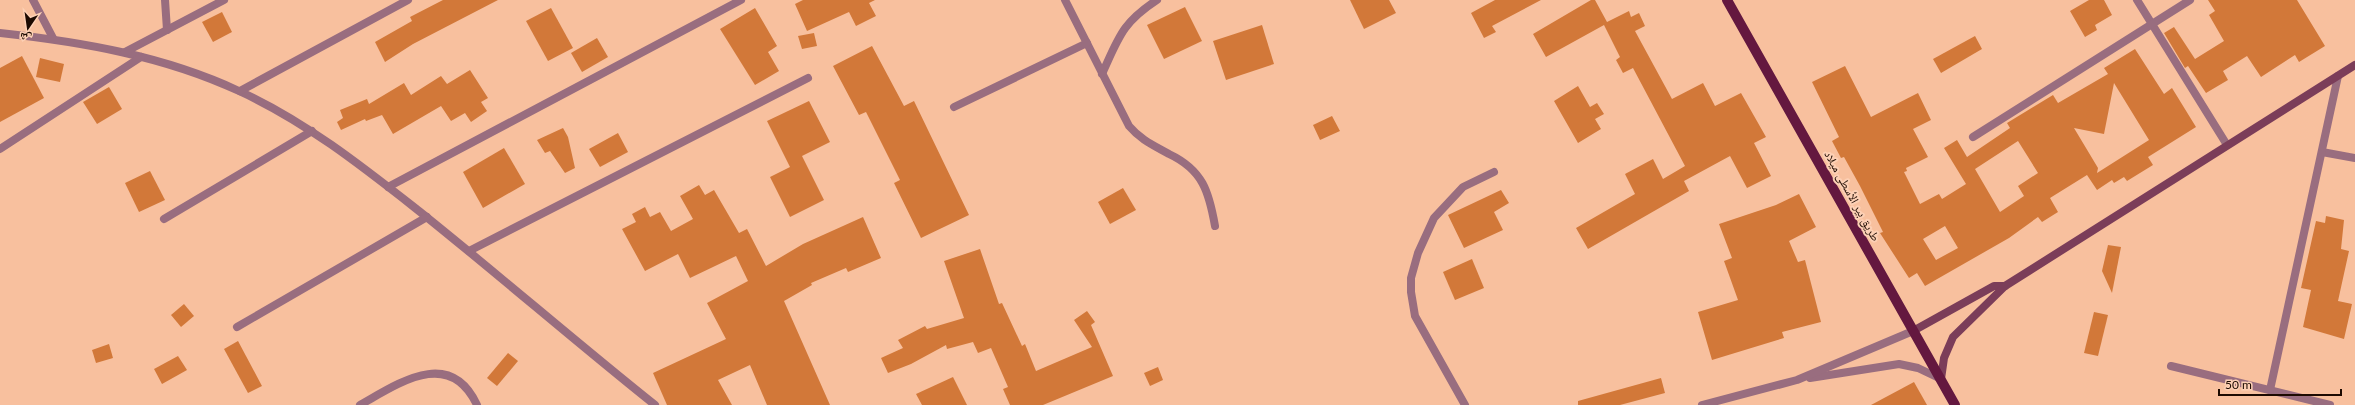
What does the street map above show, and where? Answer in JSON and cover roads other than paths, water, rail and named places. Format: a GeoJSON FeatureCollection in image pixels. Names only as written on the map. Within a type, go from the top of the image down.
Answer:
{"type":"FeatureCollection","features":[{"type":"Feature","properties":{"kind":"main road","name":"طريق بير الأسطى ميلاد"},"geometry":{"type":"LineString","coordinates":[[1727,0],[1955,405]]}},
{"type":"Feature","properties":{"kind":"main road"},"geometry":{"type":"LineString","coordinates":[[1941,379],[1944,358],[1953,337],[2005,286],[2355,65]]}},
{"type":"Feature","properties":{"kind":"main road"},"geometry":{"type":"LineString","coordinates":[[1913,331],[1994,286],[2005,286]]}},
{"type":"Feature","properties":{"kind":"street"},"geometry":{"type":"LineString","coordinates":[[33,0],[53,38]]}},
{"type":"Feature","properties":{"kind":"street"},"geometry":{"type":"LineString","coordinates":[[165,0],[167,30]]}},
{"type":"Feature","properties":{"kind":"street"},"geometry":{"type":"LineString","coordinates":[[125,52],[224,0]]}},
{"type":"Feature","properties":{"kind":"street"},"geometry":{"type":"LineString","coordinates":[[240,91],[408,0]]}},
{"type":"Feature","properties":{"kind":"street"},"geometry":{"type":"LineString","coordinates":[[388,187],[741,0]]}},
{"type":"Feature","properties":{"kind":"street"},"geometry":{"type":"LineString","coordinates":[[1065,0],[1129,126],[1139,138],[1171,154],[1197,174],[1205,185],[1210,199],[1215,226]]}},
{"type":"Feature","properties":{"kind":"street"},"geometry":{"type":"LineString","coordinates":[[1102,74],[1123,30],[1134,16],[1157,0]]}},
{"type":"Feature","properties":{"kind":"street"},"geometry":{"type":"LineString","coordinates":[[2137,0],[2227,145]]}},
{"type":"Feature","properties":{"kind":"street"},"geometry":{"type":"LineString","coordinates":[[1973,137],[2190,0]]}},
{"type":"Feature","properties":{"kind":"street"},"geometry":{"type":"LineString","coordinates":[[0,33],[53,38],[125,52],[190,71],[240,91],[312,131],[388,187],[469,251],[655,405]]}},
{"type":"Feature","properties":{"kind":"street"},"geometry":{"type":"LineString","coordinates":[[954,108],[1087,43]]}},
{"type":"Feature","properties":{"kind":"street"},"geometry":{"type":"LineString","coordinates":[[0,148],[141,57]]}},
{"type":"Feature","properties":{"kind":"street"},"geometry":{"type":"LineString","coordinates":[[2270,390],[2338,76]]}},
{"type":"Feature","properties":{"kind":"street"},"geometry":{"type":"LineString","coordinates":[[469,251],[808,78]]}},
{"type":"Feature","properties":{"kind":"street"},"geometry":{"type":"LineString","coordinates":[[164,219],[312,131]]}},
{"type":"Feature","properties":{"kind":"street"},"geometry":{"type":"LineString","coordinates":[[2322,152],[2355,158]]}},
{"type":"Feature","properties":{"kind":"street"},"geometry":{"type":"LineString","coordinates":[[1465,405],[1415,316],[1411,292],[1411,278],[1418,253],[1434,218],[1463,186],[1494,172]]}},
{"type":"Feature","properties":{"kind":"street"},"geometry":{"type":"LineString","coordinates":[[238,327],[426,217]]}},
{"type":"Feature","properties":{"kind":"street"},"geometry":{"type":"LineString","coordinates":[[1797,380],[1913,331]]}},
{"type":"Feature","properties":{"kind":"street"},"geometry":{"type":"LineString","coordinates":[[1702,405],[1797,380],[1899,364],[1918,368],[1941,379]]}},
{"type":"Feature","properties":{"kind":"street"},"geometry":{"type":"LineString","coordinates":[[2171,366],[2330,405]]}},
{"type":"Feature","properties":{"kind":"street"},"geometry":{"type":"LineString","coordinates":[[360,405],[403,380],[429,373],[442,374],[461,383],[470,391],[477,405]]}}]}
